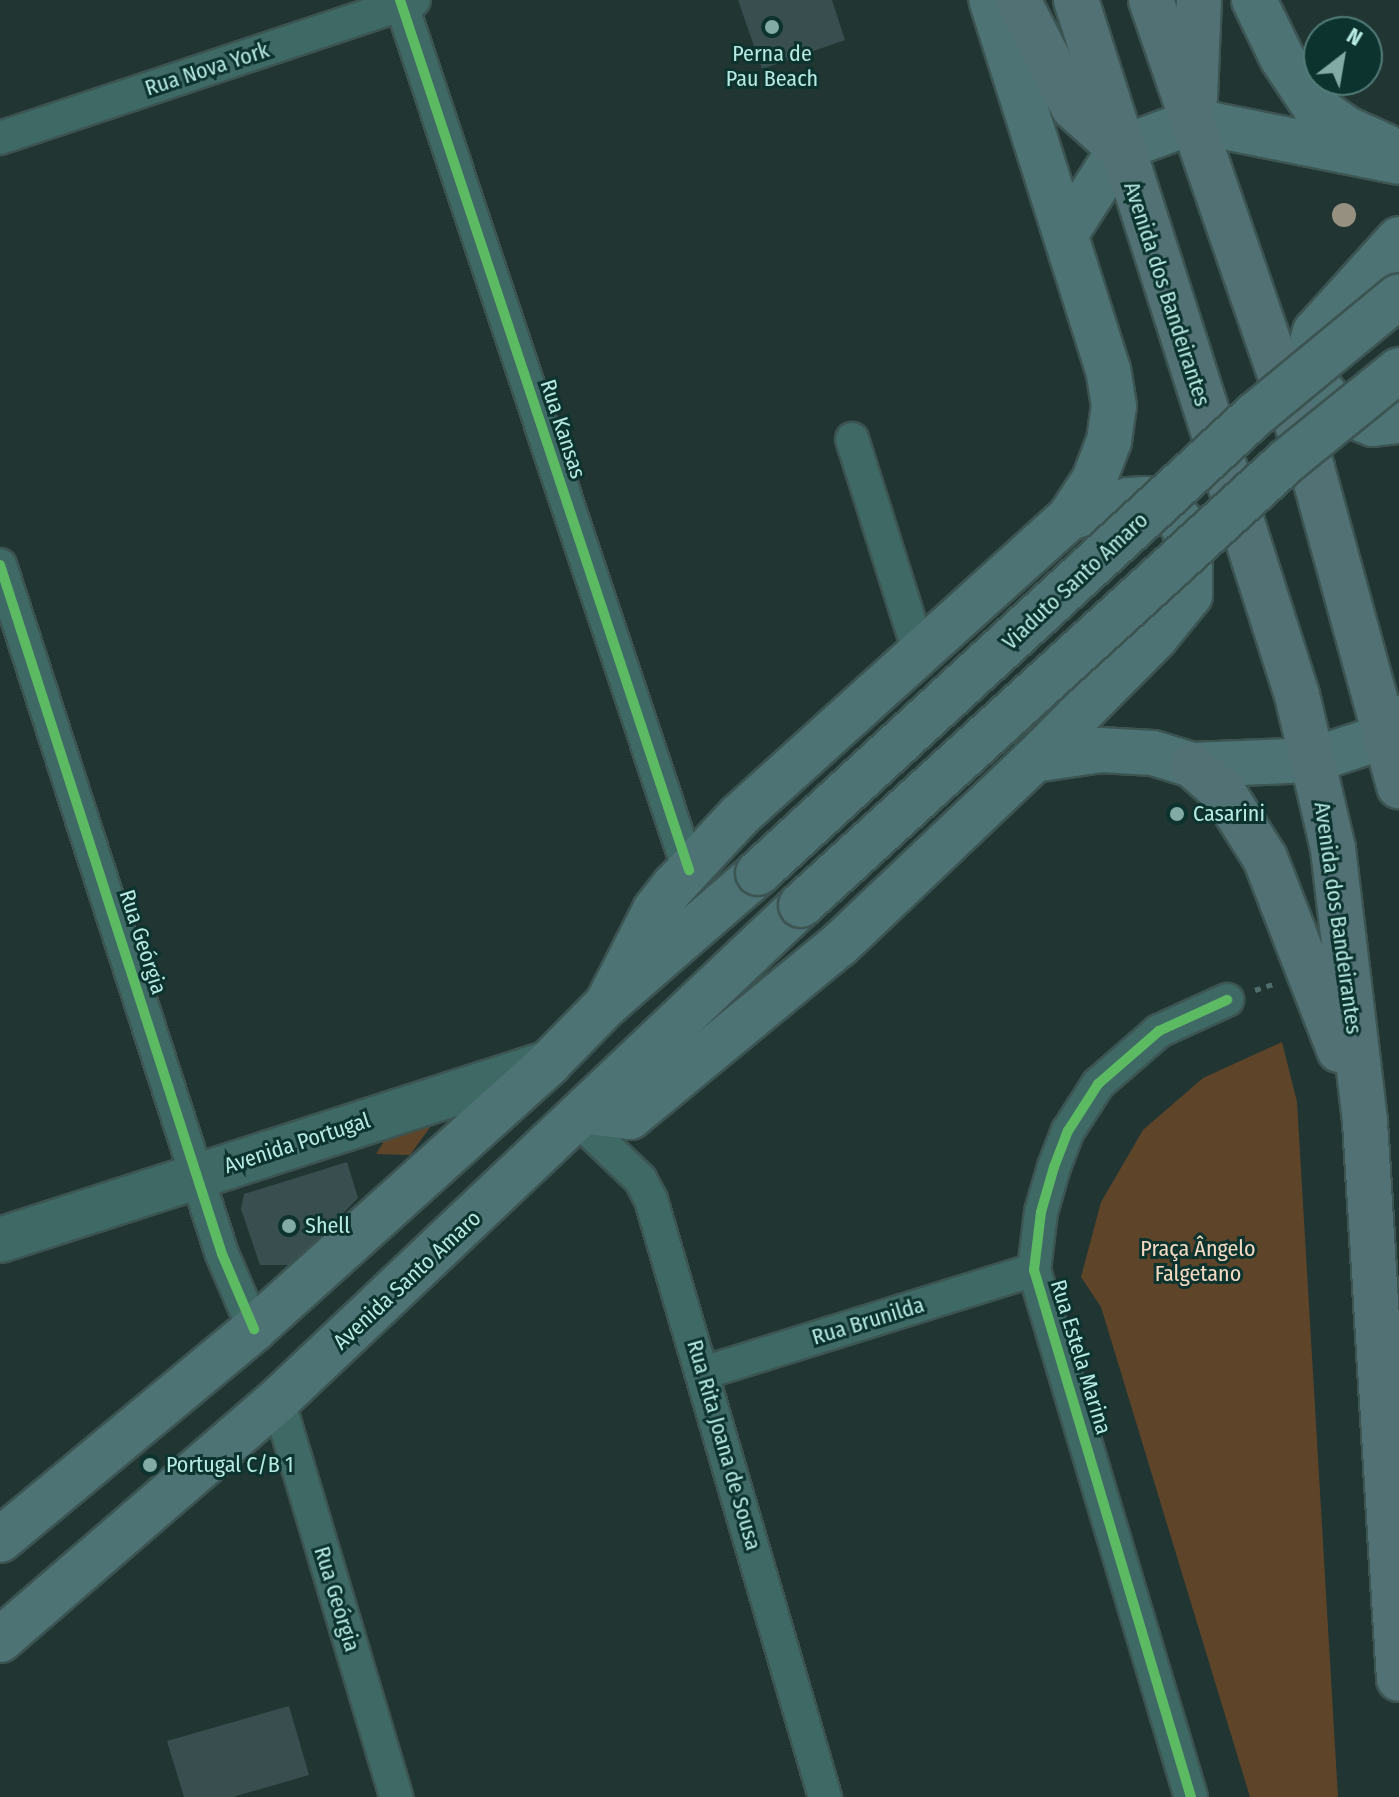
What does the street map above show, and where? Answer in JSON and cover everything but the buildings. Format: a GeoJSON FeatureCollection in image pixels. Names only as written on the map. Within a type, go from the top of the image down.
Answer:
{"type":"FeatureCollection","features":[{"type":"Feature","properties":{"kind":"highway"},"geometry":{"type":"LineString","coordinates":[[1018,0],[1073,107],[1120,149]]}},
{"type":"Feature","properties":{"kind":"highway","name":"Avenida dos Bandeirantes"},"geometry":{"type":"LineString","coordinates":[[1076,0],[1120,149],[1297,695],[1333,849],[1365,1122],[1399,1679]]}},
{"type":"Feature","properties":{"kind":"highway"},"geometry":{"type":"LineString","coordinates":[[1151,0],[1312,468],[1392,727],[1399,786]]}},
{"type":"Feature","properties":{"kind":"highway"},"geometry":{"type":"LineString","coordinates":[[1194,121],[1199,0]]}},
{"type":"Feature","properties":{"kind":"highway"},"geometry":{"type":"LineString","coordinates":[[1192,765],[1242,816],[1310,970],[1365,1122]]}},
{"type":"Feature","properties":{"kind":"main road"},"geometry":{"type":"LineString","coordinates":[[0,1540],[254,1329],[549,1063],[607,1004],[655,910],[739,816],[1069,518],[1094,480],[1109,441],[1114,406],[1108,370],[1067,232],[991,0]]}},
{"type":"Feature","properties":{"kind":"main road"},"geometry":{"type":"LineString","coordinates":[[1254,0],[1282,58],[1314,106],[1345,128],[1399,151]]}},
{"type":"Feature","properties":{"kind":"main road"},"geometry":{"type":"LineString","coordinates":[[1067,232],[1120,149],[1194,121],[1399,162]]}},
{"type":"Feature","properties":{"kind":"main road"},"geometry":{"type":"LineString","coordinates":[[1399,239],[1315,332],[1307,358],[1309,374],[1336,409],[1373,424],[1399,421]]}},
{"type":"Feature","properties":{"kind":"main road","name":"Viaduto Santo Amaro"},"geometry":{"type":"LineString","coordinates":[[607,1004],[758,873],[1256,414],[1399,296]]}},
{"type":"Feature","properties":{"kind":"main road","name":"Avenida Santo Amaro"},"geometry":{"type":"LineString","coordinates":[[0,1640],[278,1400],[582,1116],[801,905],[1288,460],[1399,370]]}},
{"type":"Feature","properties":{"kind":"main road"},"geometry":{"type":"LineString","coordinates":[[582,1116],[624,1118],[634,1115],[839,945],[1034,760],[1156,637],[1190,595],[1190,544],[1181,522],[1166,508],[1146,499],[1128,500],[1069,518]]}},
{"type":"Feature","properties":{"kind":"main road"},"geometry":{"type":"LineString","coordinates":[[1034,760],[1125,750],[1192,765],[1313,760],[1392,727]]}},
{"type":"Feature","properties":{"kind":"street","name":"Rua Nova York"},"geometry":{"type":"LineString","coordinates":[[0,138],[405,1]]}},
{"type":"Feature","properties":{"kind":"street","name":"Rua Kansas"},"geometry":{"type":"LineString","coordinates":[[405,1],[689,870]]}},
{"type":"Feature","properties":{"kind":"street"},"geometry":{"type":"LineString","coordinates":[[852,439],[919,652]]}},
{"type":"Feature","properties":{"kind":"street","name":"Rua Geórgia"},"geometry":{"type":"LineString","coordinates":[[0,565],[198,1174],[254,1329]]}},
{"type":"Feature","properties":{"kind":"street","name":"Rua Estela Marina"},"geometry":{"type":"LineString","coordinates":[[1191,1797],[1034,1270],[1041,1212],[1054,1167],[1068,1131],[1098,1084],[1159,1031],[1227,1000]]}},
{"type":"Feature","properties":{"kind":"street","name":"Avenida Portugal"},"geometry":{"type":"LineString","coordinates":[[0,1240],[549,1063]]}},
{"type":"Feature","properties":{"kind":"street","name":"Rua Rita Joana de Sousa"},"geometry":{"type":"LineString","coordinates":[[582,1116],[640,1179],[703,1373],[825,1797]]}},
{"type":"Feature","properties":{"kind":"street","name":"Rua Brunilda"},"geometry":{"type":"LineString","coordinates":[[703,1373],[1034,1270]]}},
{"type":"Feature","properties":{"kind":"street","name":"Rua Geórgia"},"geometry":{"type":"LineString","coordinates":[[278,1400],[396,1797]]}},
{"type":"Feature","properties":{"kind":"path"},"geometry":{"type":"LineString","coordinates":[[1227,1000],[1310,970]]}},
{"type":"Feature","properties":{"kind":"green space","name":"Praça Ângelo Falgetano"},"geometry":{"type":"Polygon","coordinates":[[[1282,1042],[1297,1102],[1338,1797],[1250,1797],[1101,1307],[1081,1277],[1101,1202],[1143,1130],[1203,1078],[1282,1042]]]}},
{"type":"Feature","properties":{"kind":"green space"},"geometry":{"type":"Polygon","coordinates":[[[436,1119],[410,1155],[376,1154],[394,1125],[436,1119]]]}},
{"type":"Feature","properties":{"kind":"cycle path"},"geometry":{"type":"LineString","coordinates":[[400,0],[689,870]]}},
{"type":"Feature","properties":{"kind":"cycle path"},"geometry":{"type":"LineString","coordinates":[[0,565],[222,1254],[254,1329]]}},
{"type":"Feature","properties":{"kind":"cycle path"},"geometry":{"type":"LineString","coordinates":[[1191,1797],[1034,1270],[1041,1212],[1054,1167],[1068,1131],[1098,1084],[1159,1031],[1227,1000]]}},
{"type":"Feature","properties":{"kind":"place","name":"Perna de Pau Beach"},"geometry":{"type":"Point","coordinates":[772,27]}},
{"type":"Feature","properties":{"kind":"place","name":"Casarini"},"geometry":{"type":"Point","coordinates":[1177,814]}},
{"type":"Feature","properties":{"kind":"place","name":"Shell"},"geometry":{"type":"Point","coordinates":[289,1226]}},
{"type":"Feature","properties":{"kind":"place","name":"Portugal C/B 1"},"geometry":{"type":"Point","coordinates":[150,1465]}}]}
